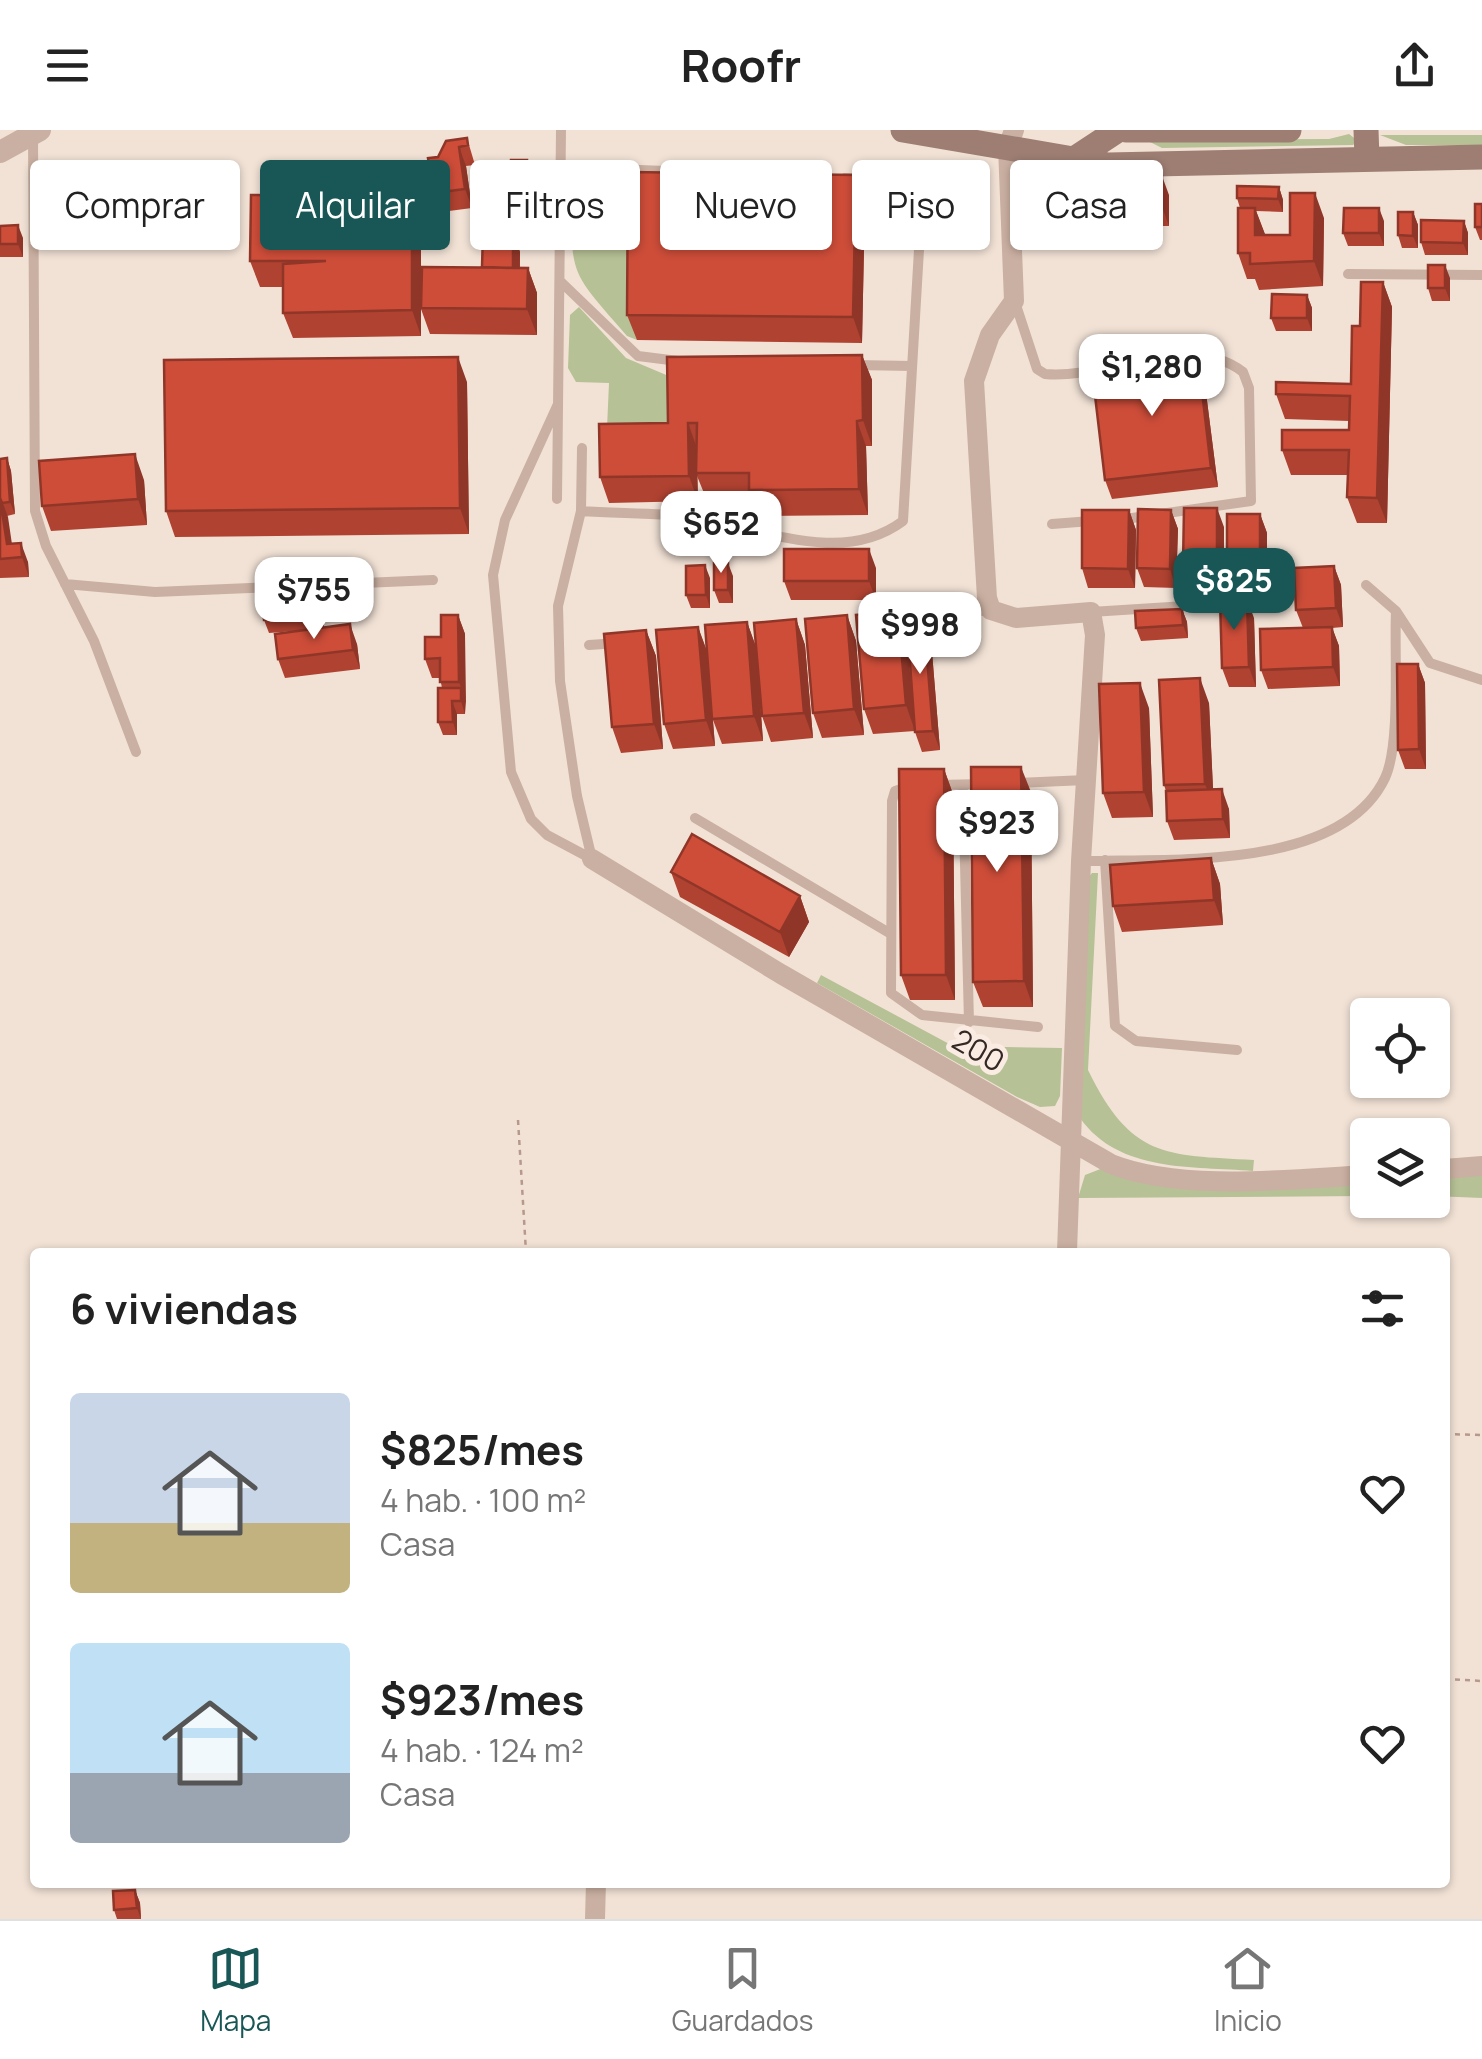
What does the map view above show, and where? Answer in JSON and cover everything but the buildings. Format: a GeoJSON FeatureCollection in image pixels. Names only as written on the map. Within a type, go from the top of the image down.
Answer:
{"type":"FeatureCollection","features":[{"type":"Feature","properties":{"kind":"main road"},"geometry":{"type":"LineString","coordinates":[[902,130],[1011,139],[1069,160]]}},
{"type":"Feature","properties":{"kind":"main road"},"geometry":{"type":"LineString","coordinates":[[1074,160],[1121,130],[1289,130]]}},
{"type":"Feature","properties":{"kind":"main road"},"geometry":{"type":"LineString","coordinates":[[1121,130],[1141,160]]}},
{"type":"Feature","properties":{"kind":"main road"},"geometry":{"type":"LineString","coordinates":[[1366,130],[1367,158]]}},
{"type":"Feature","properties":{"kind":"main road"},"geometry":{"type":"LineString","coordinates":[[1163,163],[1482,157]]}},
{"type":"Feature","properties":{"kind":"street"},"geometry":{"type":"LineString","coordinates":[[0,152],[37,131]]}},
{"type":"Feature","properties":{"kind":"street"},"geometry":{"type":"LineString","coordinates":[[1011,139],[1014,301],[990,335],[974,381],[990,610],[1016,618],[1091,612],[1095,635],[1081,861],[1067,1248]]}},
{"type":"Feature","properties":{"kind":"street","name":"200"},"geometry":{"type":"LineString","coordinates":[[592,859],[781,974],[1112,1164],[1151,1176],[1350,1175]]}},
{"type":"Feature","properties":{"kind":"street"},"geometry":{"type":"LineString","coordinates":[[1450,1169],[1482,1166]]}},
{"type":"Feature","properties":{"kind":"street"},"geometry":{"type":"LineString","coordinates":[[595,1919],[596,1888]]}},
{"type":"Feature","properties":{"kind":"lane"},"geometry":{"type":"LineString","coordinates":[[561,130],[561,160]]}},
{"type":"Feature","properties":{"kind":"lane"},"geometry":{"type":"LineString","coordinates":[[37,131],[34,511],[94,641],[136,752]]}},
{"type":"Feature","properties":{"kind":"lane"},"geometry":{"type":"LineString","coordinates":[[581,512],[702,519],[786,541],[882,536],[903,521],[923,182],[832,178]]}},
{"type":"Feature","properties":{"kind":"lane"},"geometry":{"type":"LineString","coordinates":[[557,500],[560,250]]}},
{"type":"Feature","properties":{"kind":"lane"},"geometry":{"type":"LineString","coordinates":[[1348,274],[1482,275]]}},
{"type":"Feature","properties":{"kind":"lane"},"geometry":{"type":"LineString","coordinates":[[560,281],[638,356],[701,362]]}},
{"type":"Feature","properties":{"kind":"lane"},"geometry":{"type":"LineString","coordinates":[[1014,301],[1037,369],[1044,374],[1180,357],[1216,359],[1244,372],[1250,388],[1252,501],[1159,517],[1052,524]]}},
{"type":"Feature","properties":{"kind":"lane"},"geometry":{"type":"LineString","coordinates":[[835,365],[912,366]]}},
{"type":"Feature","properties":{"kind":"lane"},"geometry":{"type":"LineString","coordinates":[[558,404],[505,520],[494,575],[510,772],[532,819],[548,834],[592,859]]}},
{"type":"Feature","properties":{"kind":"lane"},"geometry":{"type":"LineString","coordinates":[[582,448],[581,512],[558,606],[560,681],[577,796],[592,859]]}},
{"type":"Feature","properties":{"kind":"lane"},"geometry":{"type":"LineString","coordinates":[[65,584],[155,592],[433,580]]}},
{"type":"Feature","properties":{"kind":"lane"},"geometry":{"type":"LineString","coordinates":[[1366,585],[1396,611],[1430,662],[1482,680]]}},
{"type":"Feature","properties":{"kind":"lane"},"geometry":{"type":"LineString","coordinates":[[1091,612],[1278,600]]}},
{"type":"Feature","properties":{"kind":"lane"},"geometry":{"type":"LineString","coordinates":[[876,620],[990,610]]}},
{"type":"Feature","properties":{"kind":"lane"},"geometry":{"type":"LineString","coordinates":[[1081,861],[1273,851],[1327,833],[1384,780],[1392,755],[1396,611]]}},
{"type":"Feature","properties":{"kind":"lane"},"geometry":{"type":"LineString","coordinates":[[590,646],[628,642]]}},
{"type":"Feature","properties":{"kind":"lane"},"geometry":{"type":"LineString","coordinates":[[1038,1027],[922,1015],[890,993],[894,791],[901,786],[1086,780]]}},
{"type":"Feature","properties":{"kind":"lane"},"geometry":{"type":"LineString","coordinates":[[963,784],[968,1022]]}},
{"type":"Feature","properties":{"kind":"lane"},"geometry":{"type":"LineString","coordinates":[[695,818],[891,934]]}},
{"type":"Feature","properties":{"kind":"lane"},"geometry":{"type":"LineString","coordinates":[[1105,860],[1115,1026],[1136,1041],[1237,1050]]}},
{"type":"Feature","properties":{"kind":"path"},"geometry":{"type":"LineString","coordinates":[[518,1120],[526,1248]]}},
{"type":"Feature","properties":{"kind":"path"},"geometry":{"type":"LineString","coordinates":[[1450,1434],[1482,1435]]}},
{"type":"Feature","properties":{"kind":"path"},"geometry":{"type":"LineString","coordinates":[[1450,1679],[1482,1681]]}},
{"type":"Feature","properties":{"kind":"green space"},"geometry":{"type":"Polygon","coordinates":[[[1349,134],[1358,141],[1353,145],[1162,148],[1146,140],[1329,139],[1349,134]]]}},
{"type":"Feature","properties":{"kind":"green space"},"geometry":{"type":"Polygon","coordinates":[[[1380,135],[1482,135],[1482,145],[1406,145],[1380,135]]]}},
{"type":"Feature","properties":{"kind":"green space"},"geometry":{"type":"Polygon","coordinates":[[[573,250],[637,250],[637,340],[627,336],[584,284],[573,250]]]}},
{"type":"Feature","properties":{"kind":"green space"},"geometry":{"type":"Polygon","coordinates":[[[579,307],[626,358],[671,377],[672,433],[607,428],[609,383],[576,382],[568,368],[570,315],[579,307]]]}},
{"type":"Feature","properties":{"kind":"green space"},"geometry":{"type":"Polygon","coordinates":[[[1098,873],[1088,1070],[1119,1120],[1136,1136],[1173,1153],[1254,1160],[1253,1171],[1182,1167],[1136,1158],[1096,1136],[1080,1118],[1088,878],[1098,873]]]}},
{"type":"Feature","properties":{"kind":"green space"},"geometry":{"type":"Polygon","coordinates":[[[821,975],[953,1046],[1062,1048],[1060,1096],[1055,1106],[1040,1107],[1017,1097],[817,983],[821,975]]]}},
{"type":"Feature","properties":{"kind":"green space"},"geometry":{"type":"Polygon","coordinates":[[[1103,1168],[1350,1182],[1350,1196],[1078,1198],[1085,1175],[1103,1168]]]}},
{"type":"Feature","properties":{"kind":"green space"},"geometry":{"type":"Polygon","coordinates":[[[1482,1175],[1482,1198],[1450,1197],[1450,1178],[1482,1175]]]}}]}
